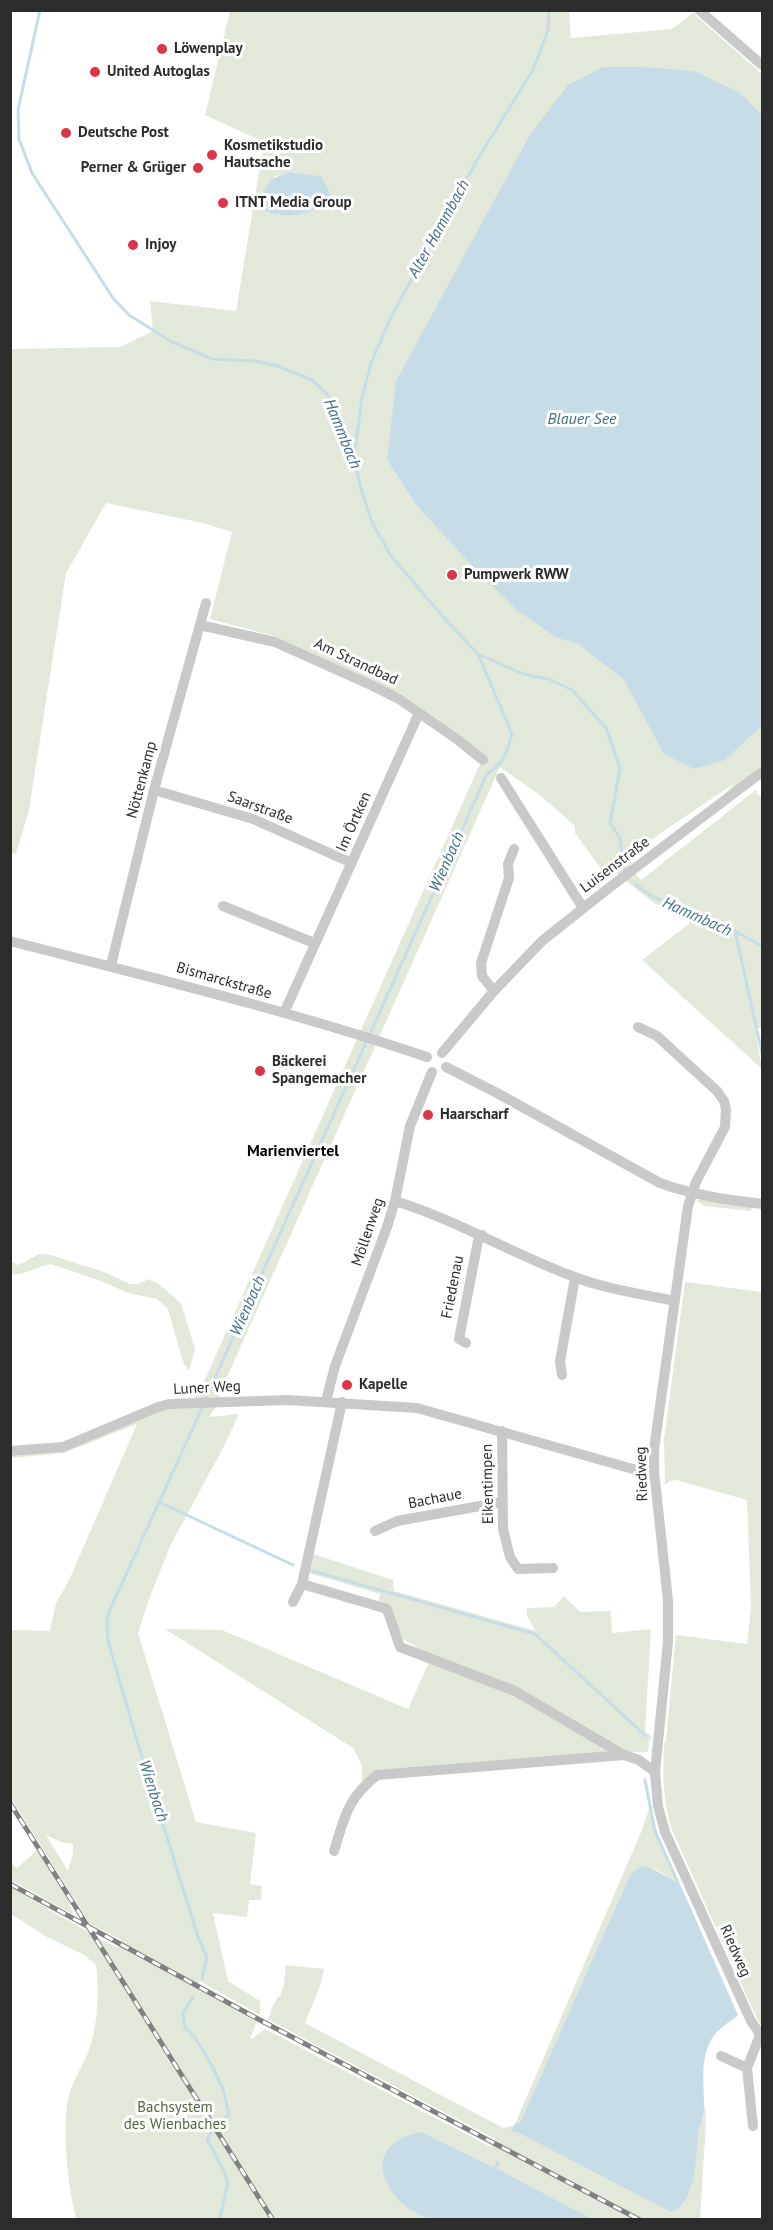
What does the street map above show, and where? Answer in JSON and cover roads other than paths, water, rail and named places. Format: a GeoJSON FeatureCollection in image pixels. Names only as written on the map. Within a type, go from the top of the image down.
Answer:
{"type":"FeatureCollection","features":[{"type":"Feature","properties":{"kind":"street"},"geometry":{"type":"LineString","coordinates":[[699,10],[762,65]]}},
{"type":"Feature","properties":{"kind":"street","name":"Nöttenkamp"},"geometry":{"type":"LineString","coordinates":[[111,965],[154,790],[206,603]]}},
{"type":"Feature","properties":{"kind":"street","name":"Am Strandbad"},"geometry":{"type":"LineString","coordinates":[[200,625],[275,642],[373,686],[399,699],[483,760]]}},
{"type":"Feature","properties":{"kind":"street","name":"Im Örtken"},"geometry":{"type":"LineString","coordinates":[[284,1013],[420,714]]}},
{"type":"Feature","properties":{"kind":"street","name":"Luisenstraße"},"geometry":{"type":"LineString","coordinates":[[442,1053],[494,991],[542,941],[617,881],[762,772]]}},
{"type":"Feature","properties":{"kind":"street"},"geometry":{"type":"LineString","coordinates":[[501,778],[583,908]]}},
{"type":"Feature","properties":{"kind":"street","name":"Saarstraße"},"geometry":{"type":"LineString","coordinates":[[154,790],[253,819],[352,863]]}},
{"type":"Feature","properties":{"kind":"street"},"geometry":{"type":"LineString","coordinates":[[494,991],[482,976],[481,963],[509,878],[508,864],[514,849]]}},
{"type":"Feature","properties":{"kind":"street"},"geometry":{"type":"LineString","coordinates":[[223,906],[314,943]]}},
{"type":"Feature","properties":{"kind":"street","name":"Bismarckstraße"},"geometry":{"type":"LineString","coordinates":[[10,940],[111,965],[284,1013],[427,1057]]}},
{"type":"Feature","properties":{"kind":"street","name":"Riedweg"},"geometry":{"type":"LineString","coordinates":[[638,1027],[657,1036],[717,1090],[724,1101],[727,1118],[725,1127],[692,1193],[654,1449],[654,1471],[668,1600],[668,1642],[655,1772],[658,1806],[665,1832],[751,2021],[761,2036]]}},
{"type":"Feature","properties":{"kind":"street"},"geometry":{"type":"LineString","coordinates":[[434,1052],[442,1053],[447,1059],[446,1067],[440,1072],[432,1072],[426,1066],[427,1057],[434,1052]]}},
{"type":"Feature","properties":{"kind":"street"},"geometry":{"type":"LineString","coordinates":[[446,1067],[660,1183],[692,1193],[762,1204]]}},
{"type":"Feature","properties":{"kind":"street","name":"Möllenweg"},"geometry":{"type":"LineString","coordinates":[[326,1401],[335,1365],[395,1202],[410,1126],[432,1072]]}},
{"type":"Feature","properties":{"kind":"street"},"geometry":{"type":"LineString","coordinates":[[395,1202],[433,1214],[482,1234],[575,1278],[675,1301]]}},
{"type":"Feature","properties":{"kind":"street","name":"Friedenau"},"geometry":{"type":"LineString","coordinates":[[466,1343],[459,1339],[478,1241],[482,1234]]}},
{"type":"Feature","properties":{"kind":"street"},"geometry":{"type":"LineString","coordinates":[[562,1375],[560,1361],[575,1278]]}},
{"type":"Feature","properties":{"kind":"street","name":"Luner Weg"},"geometry":{"type":"LineString","coordinates":[[10,1451],[63,1447],[158,1407],[194,1402],[326,1401],[417,1408],[633,1468],[654,1471]]}},
{"type":"Feature","properties":{"kind":"street"},"geometry":{"type":"LineString","coordinates":[[293,1602],[302,1584],[342,1402]]}},
{"type":"Feature","properties":{"kind":"street","name":"Eikentimpen"},"geometry":{"type":"LineString","coordinates":[[502,1431],[503,1529],[510,1557],[518,1569],[553,1568]]}},
{"type":"Feature","properties":{"kind":"street","name":"Bachaue"},"geometry":{"type":"LineString","coordinates":[[375,1531],[397,1521],[502,1502]]}},
{"type":"Feature","properties":{"kind":"street"},"geometry":{"type":"LineString","coordinates":[[302,1584],[387,1609],[400,1647],[515,1691],[624,1755],[639,1760],[655,1772]]}},
{"type":"Feature","properties":{"kind":"street"},"geometry":{"type":"LineString","coordinates":[[334,1851],[348,1806],[360,1788],[377,1775],[624,1755]]}},
{"type":"Feature","properties":{"kind":"street"},"geometry":{"type":"LineString","coordinates":[[639,1760],[657,1756]]}},
{"type":"Feature","properties":{"kind":"street"},"geometry":{"type":"LineString","coordinates":[[753,2126],[747,2068],[761,2036]]}},
{"type":"Feature","properties":{"kind":"street"},"geometry":{"type":"LineString","coordinates":[[721,2056],[747,2068]]}},
{"type":"Feature","properties":{"kind":"water","name":"Blauer See"},"geometry":{"type":"Polygon","coordinates":[[[603,67],[695,71],[742,94],[762,115],[762,726],[725,760],[694,769],[664,754],[624,680],[578,644],[557,638],[518,611],[469,563],[416,505],[387,460],[396,381],[529,136],[568,85],[603,67]]]}},
{"type":"Feature","properties":{"kind":"water"},"geometry":{"type":"Polygon","coordinates":[[[290,172],[321,176],[330,193],[331,203],[290,216],[263,210],[263,195],[267,185],[290,172]]]}},
{"type":"Feature","properties":{"kind":"water"},"geometry":{"type":"Polygon","coordinates":[[[643,1866],[680,1884],[738,2015],[716,2033],[705,2056],[704,2110],[699,2130],[694,2176],[686,2199],[680,2207],[671,2212],[517,2132],[511,2132],[515,2124],[520,2123],[628,1879],[635,1870],[643,1866]]]}},
{"type":"Feature","properties":{"kind":"water"},"geometry":{"type":"Polygon","coordinates":[[[421,2132],[592,2219],[432,2220],[416,2213],[405,2206],[392,2192],[383,2169],[383,2159],[387,2150],[395,2142],[421,2132]]]}},
{"type":"Feature","properties":{"kind":"waterway","name":"Hammbach"},"geometry":{"type":"LineString","coordinates":[[40,10],[18,110],[19,139],[32,173],[113,298],[129,315],[172,342],[212,359],[254,361],[278,366],[312,380],[328,395],[354,458],[371,520],[391,556],[478,654],[523,674],[549,679],[572,690],[606,728],[620,768],[610,823],[620,838],[624,869]]}},
{"type":"Feature","properties":{"kind":"waterway","name":"Alter Hammbach"},"geometry":{"type":"LineString","coordinates":[[354,457],[362,398],[371,363],[390,319],[477,160],[533,70],[548,30],[549,10]]}},
{"type":"Feature","properties":{"kind":"waterway","name":"Wienbach"},"geometry":{"type":"LineString","coordinates":[[205,1400],[487,774],[498,766],[506,752],[512,734],[478,654]]}},
{"type":"Feature","properties":{"kind":"waterway","name":"Hammbach"},"geometry":{"type":"LineString","coordinates":[[635,884],[653,897],[735,931],[762,946]]}},
{"type":"Feature","properties":{"kind":"waterway"},"geometry":{"type":"LineString","coordinates":[[735,931],[762,1053]]}},
{"type":"Feature","properties":{"kind":"waterway","name":"Wienbach"},"geometry":{"type":"LineString","coordinates":[[202,1979],[207,1957],[198,1937],[135,1734],[108,1641],[107,1624],[108,1614],[203,1406]]}},
{"type":"Feature","properties":{"kind":"waterway"},"geometry":{"type":"LineString","coordinates":[[159,1502],[293,1565]]}},
{"type":"Feature","properties":{"kind":"waterway"},"geometry":{"type":"LineString","coordinates":[[309,1570],[535,1634],[646,1736]]}},
{"type":"Feature","properties":{"kind":"waterway"},"geometry":{"type":"LineString","coordinates":[[645,1780],[655,1831],[678,1883],[677,1886]]}},
{"type":"Feature","properties":{"kind":"waterway","name":"Wienbach"},"geometry":{"type":"LineString","coordinates":[[193,1997],[183,2013],[185,2028],[194,2036],[223,2089],[229,2114],[219,2124]]}},
{"type":"Feature","properties":{"kind":"waterway","name":"Wienbach"},"geometry":{"type":"LineString","coordinates":[[212,2132],[207,2139],[224,2171],[228,2184],[219,2220]]}},
{"type":"Feature","properties":{"kind":"waterway"},"geometry":{"type":"LineString","coordinates":[[494,2171],[498,2162]]}},
{"type":"Feature","properties":{"kind":"railway"},"geometry":{"type":"LineString","coordinates":[[10,1803],[273,2220]]}},
{"type":"Feature","properties":{"kind":"railway"},"geometry":{"type":"LineString","coordinates":[[10,1884],[258,2019],[640,2220]]}},
{"type":"Feature","properties":{"kind":"place","name":"Löwenplay"},"geometry":{"type":"Point","coordinates":[162,49]}},
{"type":"Feature","properties":{"kind":"place","name":"United Autoglas"},"geometry":{"type":"Point","coordinates":[95,72]}},
{"type":"Feature","properties":{"kind":"place","name":"Deutsche Post"},"geometry":{"type":"Point","coordinates":[66,133]}},
{"type":"Feature","properties":{"kind":"place","name":"Kosmetikstudio Hautsache"},"geometry":{"type":"Point","coordinates":[212,155]}},
{"type":"Feature","properties":{"kind":"place","name":"Perner & Grüger"},"geometry":{"type":"Point","coordinates":[198,168]}},
{"type":"Feature","properties":{"kind":"place","name":"ITNT Media Group"},"geometry":{"type":"Point","coordinates":[223,203]}},
{"type":"Feature","properties":{"kind":"place","name":"Injoy"},"geometry":{"type":"Point","coordinates":[133,245]}},
{"type":"Feature","properties":{"kind":"place","name":"Pumpwerk RWW"},"geometry":{"type":"Point","coordinates":[452,575]}},
{"type":"Feature","properties":{"kind":"place","name":"Bäckerei Spangemacher"},"geometry":{"type":"Point","coordinates":[260,1071]}},
{"type":"Feature","properties":{"kind":"place","name":"Haarscharf"},"geometry":{"type":"Point","coordinates":[428,1115]}},
{"type":"Feature","properties":{"kind":"place","name":"Kapelle"},"geometry":{"type":"Point","coordinates":[347,1385]}},
{"type":"Feature","properties":{"kind":"district","name":"Marienviertel"},"geometry":{"type":"Point","coordinates":[293,1151]}},
{"type":"Feature","properties":{"kind":"park label","name":"Bachsystem des Wienbaches"},"geometry":{"type":"Point","coordinates":[175,2116]}}]}
